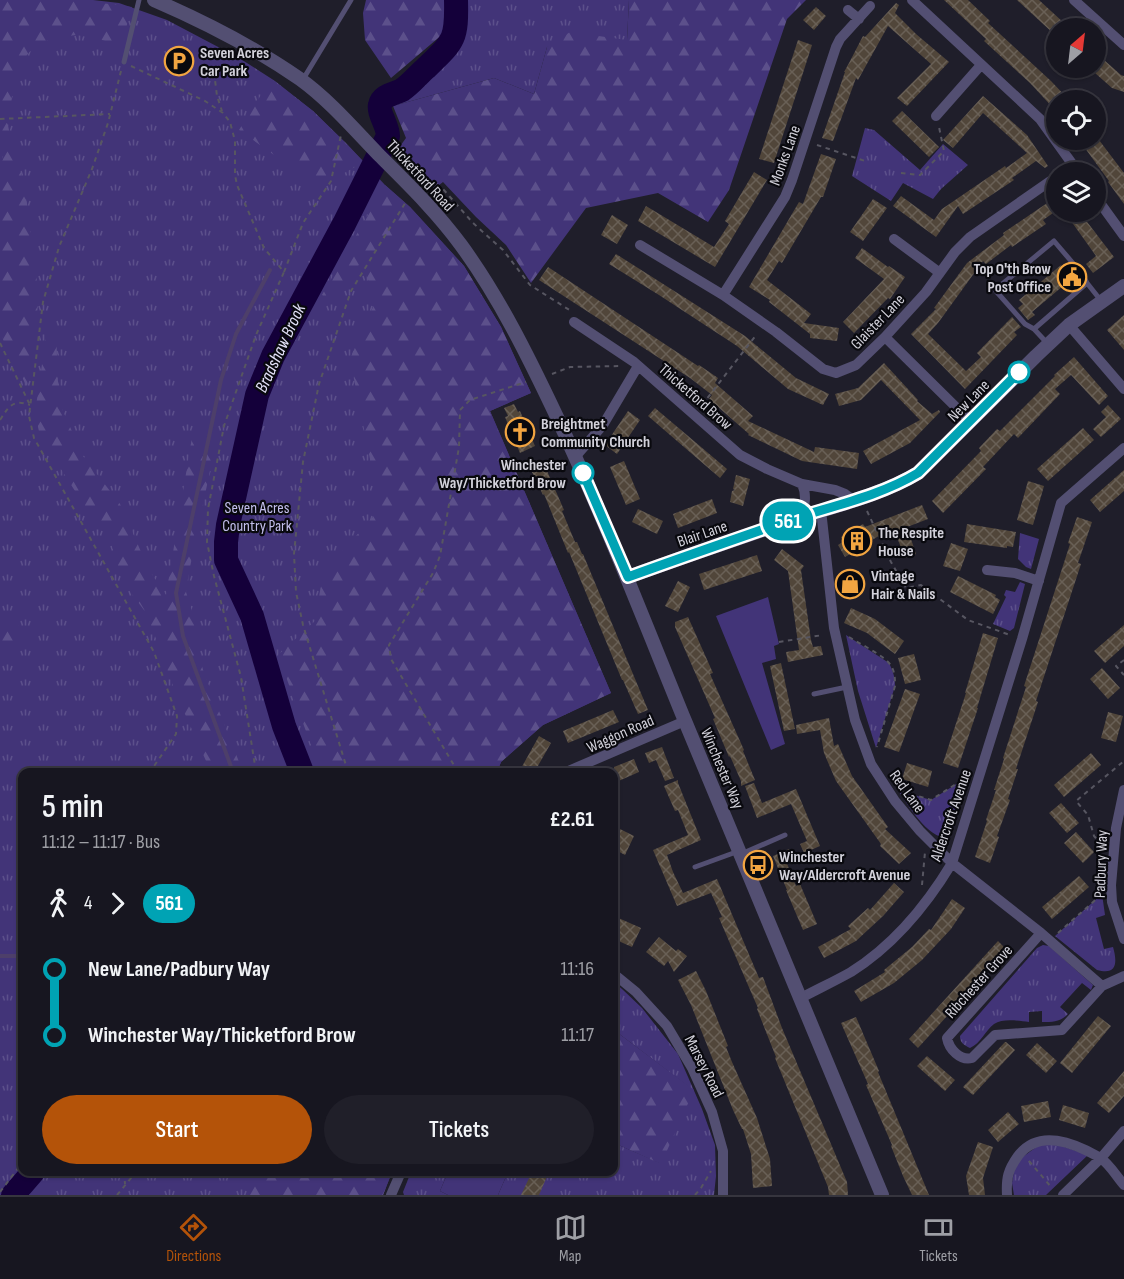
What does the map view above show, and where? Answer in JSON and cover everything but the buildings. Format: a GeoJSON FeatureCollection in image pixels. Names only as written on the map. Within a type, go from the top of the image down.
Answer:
{"type":"FeatureCollection","features":[{"type":"Feature","properties":{"kind":"street","name":"Thicketford Road"},"geometry":{"type":"LineString","coordinates":[[154,0],[212,26],[302,81],[344,118],[427,203],[460,244],[503,309],[576,456]]}},
{"type":"Feature","properties":{"kind":"street"},"geometry":{"type":"LineString","coordinates":[[912,0],[1040,119],[1070,162]]}},
{"type":"Feature","properties":{"kind":"street"},"geometry":{"type":"LineString","coordinates":[[1074,0],[1124,45]]}},
{"type":"Feature","properties":{"kind":"street","name":"Monks Lane"},"geometry":{"type":"LineString","coordinates":[[723,295],[785,197],[840,39],[870,6]]}},
{"type":"Feature","properties":{"kind":"street"},"geometry":{"type":"LineString","coordinates":[[848,10],[859,19]]}},
{"type":"Feature","properties":{"kind":"street"},"geometry":{"type":"LineString","coordinates":[[936,116],[981,65]]}},
{"type":"Feature","properties":{"kind":"street","name":"Glaister Lane"},"geometry":{"type":"LineString","coordinates":[[640,245],[723,295],[824,369],[836,373],[856,364],[885,337],[926,292],[955,252],[970,237],[1046,184]]}},
{"type":"Feature","properties":{"kind":"street"},"geometry":{"type":"LineString","coordinates":[[1106,211],[1124,236]]}},
{"type":"Feature","properties":{"kind":"street"},"geometry":{"type":"LineString","coordinates":[[894,239],[940,273]]}},
{"type":"Feature","properties":{"kind":"street","name":"New Lane"},"geometry":{"type":"LineString","coordinates":[[821,510],[905,481],[918,473],[1069,325],[1124,286]]}},
{"type":"Feature","properties":{"kind":"street","name":"Thicketford Brow"},"geometry":{"type":"LineString","coordinates":[[574,322],[636,364],[740,455],[802,484],[835,490],[857,499]]}},
{"type":"Feature","properties":{"kind":"street"},"geometry":{"type":"LineString","coordinates":[[1069,325],[1124,389]]}},
{"type":"Feature","properties":{"kind":"street"},"geometry":{"type":"LineString","coordinates":[[885,337],[970,421]]}},
{"type":"Feature","properties":{"kind":"street"},"geometry":{"type":"LineString","coordinates":[[576,456],[603,425],[636,364]]}},
{"type":"Feature","properties":{"kind":"street","name":"Aldercroft Avenue"},"geometry":{"type":"LineString","coordinates":[[801,998],[850,972],[875,955],[899,934],[921,909],[952,863],[1022,639],[1061,503],[1124,448]]}},
{"type":"Feature","properties":{"kind":"street","name":"Winchester Way"},"geometry":{"type":"LineString","coordinates":[[576,456],[882,1195]]}},
{"type":"Feature","properties":{"kind":"street"},"geometry":{"type":"LineString","coordinates":[[801,517],[806,501],[802,484]]}},
{"type":"Feature","properties":{"kind":"street","name":"Blair Lane"},"geometry":{"type":"LineString","coordinates":[[628,577],[821,510]]}},
{"type":"Feature","properties":{"kind":"street","name":"Red Lane"},"geometry":{"type":"LineString","coordinates":[[821,510],[834,630],[855,720],[871,764],[895,801],[952,863],[1102,986]]}},
{"type":"Feature","properties":{"kind":"street"},"geometry":{"type":"LineString","coordinates":[[987,570],[1016,573],[1039,581]]}},
{"type":"Feature","properties":{"kind":"street","name":"Waggon Road"},"geometry":{"type":"LineString","coordinates":[[575,768],[685,721]]}},
{"type":"Feature","properties":{"kind":"street","name":"Padbury Way"},"geometry":{"type":"LineString","coordinates":[[1124,790],[1116,828],[1112,885],[1112,902],[1124,939]]}},
{"type":"Feature","properties":{"kind":"street"},"geometry":{"type":"LineString","coordinates":[[1112,902],[1124,894]]}},
{"type":"Feature","properties":{"kind":"street","name":"Ribchester Grove"},"geometry":{"type":"LineString","coordinates":[[1045,937],[947,1038],[948,1045],[962,1058],[972,1058],[996,1035],[1062,1029],[1102,986]]}},
{"type":"Feature","properties":{"kind":"street"},"geometry":{"type":"LineString","coordinates":[[1102,986],[1124,976]]}},
{"type":"Feature","properties":{"kind":"street","name":"Marsey Road"},"geometry":{"type":"LineString","coordinates":[[618,977],[636,992],[667,1026],[693,1068],[712,1112],[723,1151],[723,1195]]}},
{"type":"Feature","properties":{"kind":"street"},"geometry":{"type":"LineString","coordinates":[[1061,1195],[1101,1158],[1124,1131]]}},
{"type":"Feature","properties":{"kind":"street"},"geometry":{"type":"LineString","coordinates":[[1007,1195],[1006,1178],[1021,1152],[1035,1141],[1052,1139],[1101,1158],[1124,1185]]}},
{"type":"Feature","properties":{"kind":"street"},"geometry":{"type":"LineString","coordinates":[[392,1195],[399,1176]]}},
{"type":"Feature","properties":{"kind":"lane"},"geometry":{"type":"LineString","coordinates":[[124,62],[139,0]]}},
{"type":"Feature","properties":{"kind":"lane"},"geometry":{"type":"LineString","coordinates":[[302,81],[351,0]]}},
{"type":"Feature","properties":{"kind":"lane"},"geometry":{"type":"LineString","coordinates":[[1048,345],[1034,329],[1025,324],[995,290],[1053,241],[1083,275],[1102,302]]}},
{"type":"Feature","properties":{"kind":"lane"},"geometry":{"type":"LineString","coordinates":[[1034,329],[1087,283]]}},
{"type":"Feature","properties":{"kind":"lane"},"geometry":{"type":"LineString","coordinates":[[814,694],[848,687]]}},
{"type":"Feature","properties":{"kind":"lane"},"geometry":{"type":"LineString","coordinates":[[695,867],[785,835]]}},
{"type":"Feature","properties":{"kind":"path"},"geometry":{"type":"LineString","coordinates":[[153,768],[176,734],[177,716],[154,652],[34,438],[29,416],[30,405],[43,302],[59,247],[92,169],[124,62],[205,101],[224,113]]}},
{"type":"Feature","properties":{"kind":"path"},"geometry":{"type":"LineString","coordinates":[[209,75],[215,80],[217,96],[230,122],[235,141],[237,185],[264,248],[284,272]]}},
{"type":"Feature","properties":{"kind":"path"},"geometry":{"type":"LineString","coordinates":[[0,119],[110,114]]}},
{"type":"Feature","properties":{"kind":"path"},"geometry":{"type":"LineString","coordinates":[[902,173],[920,175],[944,151],[936,116]]}},
{"type":"Feature","properties":{"kind":"path"},"geometry":{"type":"LineString","coordinates":[[255,768],[241,676],[207,542],[208,509],[224,426],[256,334],[303,223],[331,181],[344,118]]}},
{"type":"Feature","properties":{"kind":"path"},"geometry":{"type":"LineString","coordinates":[[806,141],[868,162]]}},
{"type":"Feature","properties":{"kind":"path"},"geometry":{"type":"LineString","coordinates":[[347,768],[303,625],[296,592],[294,554],[303,462],[319,384],[351,291],[409,185]]}},
{"type":"Feature","properties":{"kind":"path"},"geometry":{"type":"LineString","coordinates":[[427,203],[443,189],[473,223],[503,250],[530,285],[571,311],[574,322]]}},
{"type":"Feature","properties":{"kind":"path"},"geometry":{"type":"LineString","coordinates":[[695,414],[765,324]]}},
{"type":"Feature","properties":{"kind":"path"},"geometry":{"type":"LineString","coordinates":[[0,343],[30,405]]}},
{"type":"Feature","properties":{"kind":"path"},"geometry":{"type":"LineString","coordinates":[[456,768],[391,659],[389,645],[433,573],[440,556],[459,447],[460,410],[470,400],[570,367],[636,364]]}},
{"type":"Feature","properties":{"kind":"path"},"geometry":{"type":"LineString","coordinates":[[0,420],[12,404],[20,402],[30,405]]}},
{"type":"Feature","properties":{"kind":"path"},"geometry":{"type":"LineString","coordinates":[[857,499],[906,588],[921,585],[968,620],[1022,639]]}},
{"type":"Feature","properties":{"kind":"path"},"geometry":{"type":"LineString","coordinates":[[779,642],[834,630],[889,663],[893,670],[895,686],[871,764]]}},
{"type":"Feature","properties":{"kind":"path"},"geometry":{"type":"LineString","coordinates":[[1124,660],[1116,666],[1124,675]]}},
{"type":"Feature","properties":{"kind":"path"},"geometry":{"type":"LineString","coordinates":[[1113,857],[1094,836],[1088,815],[1076,801],[1124,761]]}},
{"type":"Feature","properties":{"kind":"path"},"geometry":{"type":"LineString","coordinates":[[885,786],[931,800],[981,768]]}},
{"type":"Feature","properties":{"kind":"path"},"geometry":{"type":"LineString","coordinates":[[921,909],[926,837]]}},
{"type":"Feature","properties":{"kind":"path"},"geometry":{"type":"LineString","coordinates":[[1045,937],[1112,885]]}},
{"type":"Feature","properties":{"kind":"path"},"geometry":{"type":"LineString","coordinates":[[1021,1152],[1061,1195]]}},
{"type":"Feature","properties":{"kind":"path"},"geometry":{"type":"LineString","coordinates":[[0,1192],[18,1167]]}},
{"type":"Feature","properties":{"kind":"path"},"geometry":{"type":"LineString","coordinates":[[695,1195],[711,1171]]}},
{"type":"Feature","properties":{"kind":"path"},"geometry":{"type":"LineString","coordinates":[[125,1176],[126,1185]]}},
{"type":"Feature","properties":{"kind":"path"},"geometry":{"type":"LineString","coordinates":[[117,1195],[133,1176]]}},
{"type":"Feature","properties":{"kind":"green space","name":"Seven Acres Country Park"},"geometry":{"type":"Polygon","coordinates":[[[0,0],[93,0],[119,3],[167,20],[239,58],[275,81],[313,111],[347,144],[385,185],[410,207],[464,266],[501,327],[531,393],[490,411],[611,693],[543,725],[501,762],[499,768],[18,768],[18,1176],[390,1176],[383,1195],[0,1195],[0,0]]]}},
{"type":"Feature","properties":{"kind":"green space"},"geometry":{"type":"Polygon","coordinates":[[[0,0],[50,0],[132,7],[121,46],[76,35],[52,38],[32,49],[22,61],[7,114],[0,114],[0,0]]]}},
{"type":"Feature","properties":{"kind":"green space"},"geometry":{"type":"Polygon","coordinates":[[[366,0],[447,0],[450,28],[391,78],[365,40],[363,13],[366,0]]]}},
{"type":"Feature","properties":{"kind":"green space"},"geometry":{"type":"Polygon","coordinates":[[[465,0],[629,0],[627,40],[547,47],[534,94],[494,78],[393,106],[454,55],[464,23],[465,0]]]}},
{"type":"Feature","properties":{"kind":"green space"},"geometry":{"type":"Polygon","coordinates":[[[629,0],[806,0],[787,19],[729,190],[708,222],[658,193],[586,208],[531,283],[506,245],[443,182],[434,189],[398,149],[406,138],[393,106],[494,78],[534,94],[547,47],[570,32],[627,40],[629,0]]]}},
{"type":"Feature","properties":{"kind":"green space"},"geometry":{"type":"Polygon","coordinates":[[[271,79],[313,111],[364,162],[319,187],[239,130],[271,79]]]}},
{"type":"Feature","properties":{"kind":"green space"},"geometry":{"type":"Polygon","coordinates":[[[7,123],[25,188],[39,298],[27,387],[0,333],[0,164],[3,159],[0,124],[7,123]]]}},
{"type":"Feature","properties":{"kind":"green space"},"geometry":{"type":"Polygon","coordinates":[[[865,128],[874,130],[920,170],[943,144],[968,165],[933,199],[903,183],[891,201],[852,176],[865,128]]]}},
{"type":"Feature","properties":{"kind":"green space"},"geometry":{"type":"Polygon","coordinates":[[[385,185],[410,207],[464,266],[501,327],[531,393],[490,411],[611,693],[543,725],[501,762],[499,768],[320,768],[278,655],[315,621],[323,573],[380,509],[350,359],[377,298],[360,263],[334,305],[322,295],[385,185]]]}},
{"type":"Feature","properties":{"kind":"green space"},"geometry":{"type":"Polygon","coordinates":[[[47,329],[56,329],[58,384],[62,409],[83,456],[120,504],[149,570],[166,595],[193,431],[218,432],[186,592],[196,624],[196,646],[204,673],[241,768],[209,768],[176,694],[147,614],[122,581],[109,536],[82,502],[40,436],[35,413],[47,329]]]}},
{"type":"Feature","properties":{"kind":"green space"},"geometry":{"type":"Polygon","coordinates":[[[1020,533],[1039,539],[1031,569],[1018,559],[1020,533]]]}},
{"type":"Feature","properties":{"kind":"green space"},"geometry":{"type":"Polygon","coordinates":[[[1020,582],[1025,584],[1014,628],[1010,631],[993,624],[1006,597],[1004,595],[1006,590],[1015,592],[1020,582]]]}},
{"type":"Feature","properties":{"kind":"green space"},"geometry":{"type":"Polygon","coordinates":[[[768,597],[779,644],[774,646],[776,659],[762,663],[785,744],[771,750],[716,616],[768,597]]]}},
{"type":"Feature","properties":{"kind":"green space"},"geometry":{"type":"Polygon","coordinates":[[[0,610],[24,630],[13,653],[0,661],[0,610]]]}},
{"type":"Feature","properties":{"kind":"green space"},"geometry":{"type":"Polygon","coordinates":[[[846,635],[889,663],[894,674],[895,686],[876,748],[858,691],[846,635]]]}},
{"type":"Feature","properties":{"kind":"green space"},"geometry":{"type":"Polygon","coordinates":[[[969,776],[948,838],[933,833],[926,827],[898,790],[931,800],[969,776]]]}},
{"type":"Feature","properties":{"kind":"green space"},"geometry":{"type":"Polygon","coordinates":[[[1102,894],[1105,915],[1096,918],[1104,949],[1113,947],[1115,962],[1109,971],[1097,970],[1055,936],[1102,894]]]}},
{"type":"Feature","properties":{"kind":"green space"},"geometry":{"type":"Polygon","coordinates":[[[1043,945],[1049,946],[1093,985],[1091,990],[1082,983],[1060,1007],[1068,1014],[1059,1020],[1042,1022],[1042,1011],[1029,1012],[1029,1022],[1011,1020],[998,1022],[974,1046],[970,1048],[964,1045],[960,1036],[1037,948],[1043,945]]]}},
{"type":"Feature","properties":{"kind":"green space"},"geometry":{"type":"Polygon","coordinates":[[[618,986],[642,1008],[678,1054],[702,1109],[715,1145],[714,1195],[498,1195],[506,1176],[618,1176],[618,1145],[660,1163],[693,1090],[618,1033],[618,986]]]}},
{"type":"Feature","properties":{"kind":"green space"},"geometry":{"type":"Polygon","coordinates":[[[618,1033],[694,1090],[661,1164],[618,1145],[618,1033]]]}},
{"type":"Feature","properties":{"kind":"green space"},"geometry":{"type":"Polygon","coordinates":[[[1053,1143],[1088,1155],[1046,1195],[1014,1195],[1012,1183],[1014,1171],[1020,1159],[1039,1145],[1053,1143]]]}},
{"type":"Feature","properties":{"kind":"green space"},"geometry":{"type":"Polygon","coordinates":[[[255,1176],[390,1176],[383,1195],[247,1195],[255,1176]]]}},
{"type":"Feature","properties":{"kind":"green space"},"geometry":{"type":"Polygon","coordinates":[[[409,1176],[446,1176],[440,1191],[448,1195],[404,1195],[409,1176]]]}},
{"type":"Feature","properties":{"kind":"green space"},"geometry":{"type":"Polygon","coordinates":[[[446,1176],[506,1176],[498,1195],[448,1195],[440,1191],[446,1176]]]}},
{"type":"Feature","properties":{"kind":"waterway","name":"Bradshaw Brook"},"geometry":{"type":"LineString","coordinates":[[300,768],[284,726],[252,616],[226,560],[228,525],[257,395],[273,356],[388,136],[380,112],[381,102],[408,85],[448,45],[456,24],[456,0]]}},
{"type":"Feature","properties":{"kind":"waterway"},"geometry":{"type":"LineString","coordinates":[[232,768],[183,636],[176,593],[221,380],[236,334],[270,270]]}},
{"type":"Feature","properties":{"kind":"waterway"},"geometry":{"type":"LineString","coordinates":[[0,956],[18,956]]}},
{"type":"Feature","properties":{"kind":"waterway","name":"Bradshaw Brook"},"geometry":{"type":"LineString","coordinates":[[13,1195],[30,1176]]}},
{"type":"Feature","properties":{"kind":"bus line","name":"561"},"geometry":{"type":"LineString","coordinates":[[583,473],[628,577],[905,481],[918,473],[1019,372]]}},
{"type":"Feature","properties":{"kind":"place","name":"Seven Acres Car Park"},"geometry":{"type":"Point","coordinates":[179,61]}},
{"type":"Feature","properties":{"kind":"place","name":"Top O'th Brow Post Office"},"geometry":{"type":"Point","coordinates":[1072,277]}},
{"type":"Feature","properties":{"kind":"place","name":"Breightmet Community Church"},"geometry":{"type":"Point","coordinates":[520,432]}},
{"type":"Feature","properties":{"kind":"place","name":"Winchester Way/Thicketford Brow"},"geometry":{"type":"Point","coordinates":[583,473]}},
{"type":"Feature","properties":{"kind":"place","name":"The Respite House"},"geometry":{"type":"Point","coordinates":[857,541]}},
{"type":"Feature","properties":{"kind":"place","name":"Vintage Hair & Nails"},"geometry":{"type":"Point","coordinates":[850,584]}},
{"type":"Feature","properties":{"kind":"place","name":"Winchester Way/Aldercroft Avenue"},"geometry":{"type":"Point","coordinates":[758,865]}}]}
